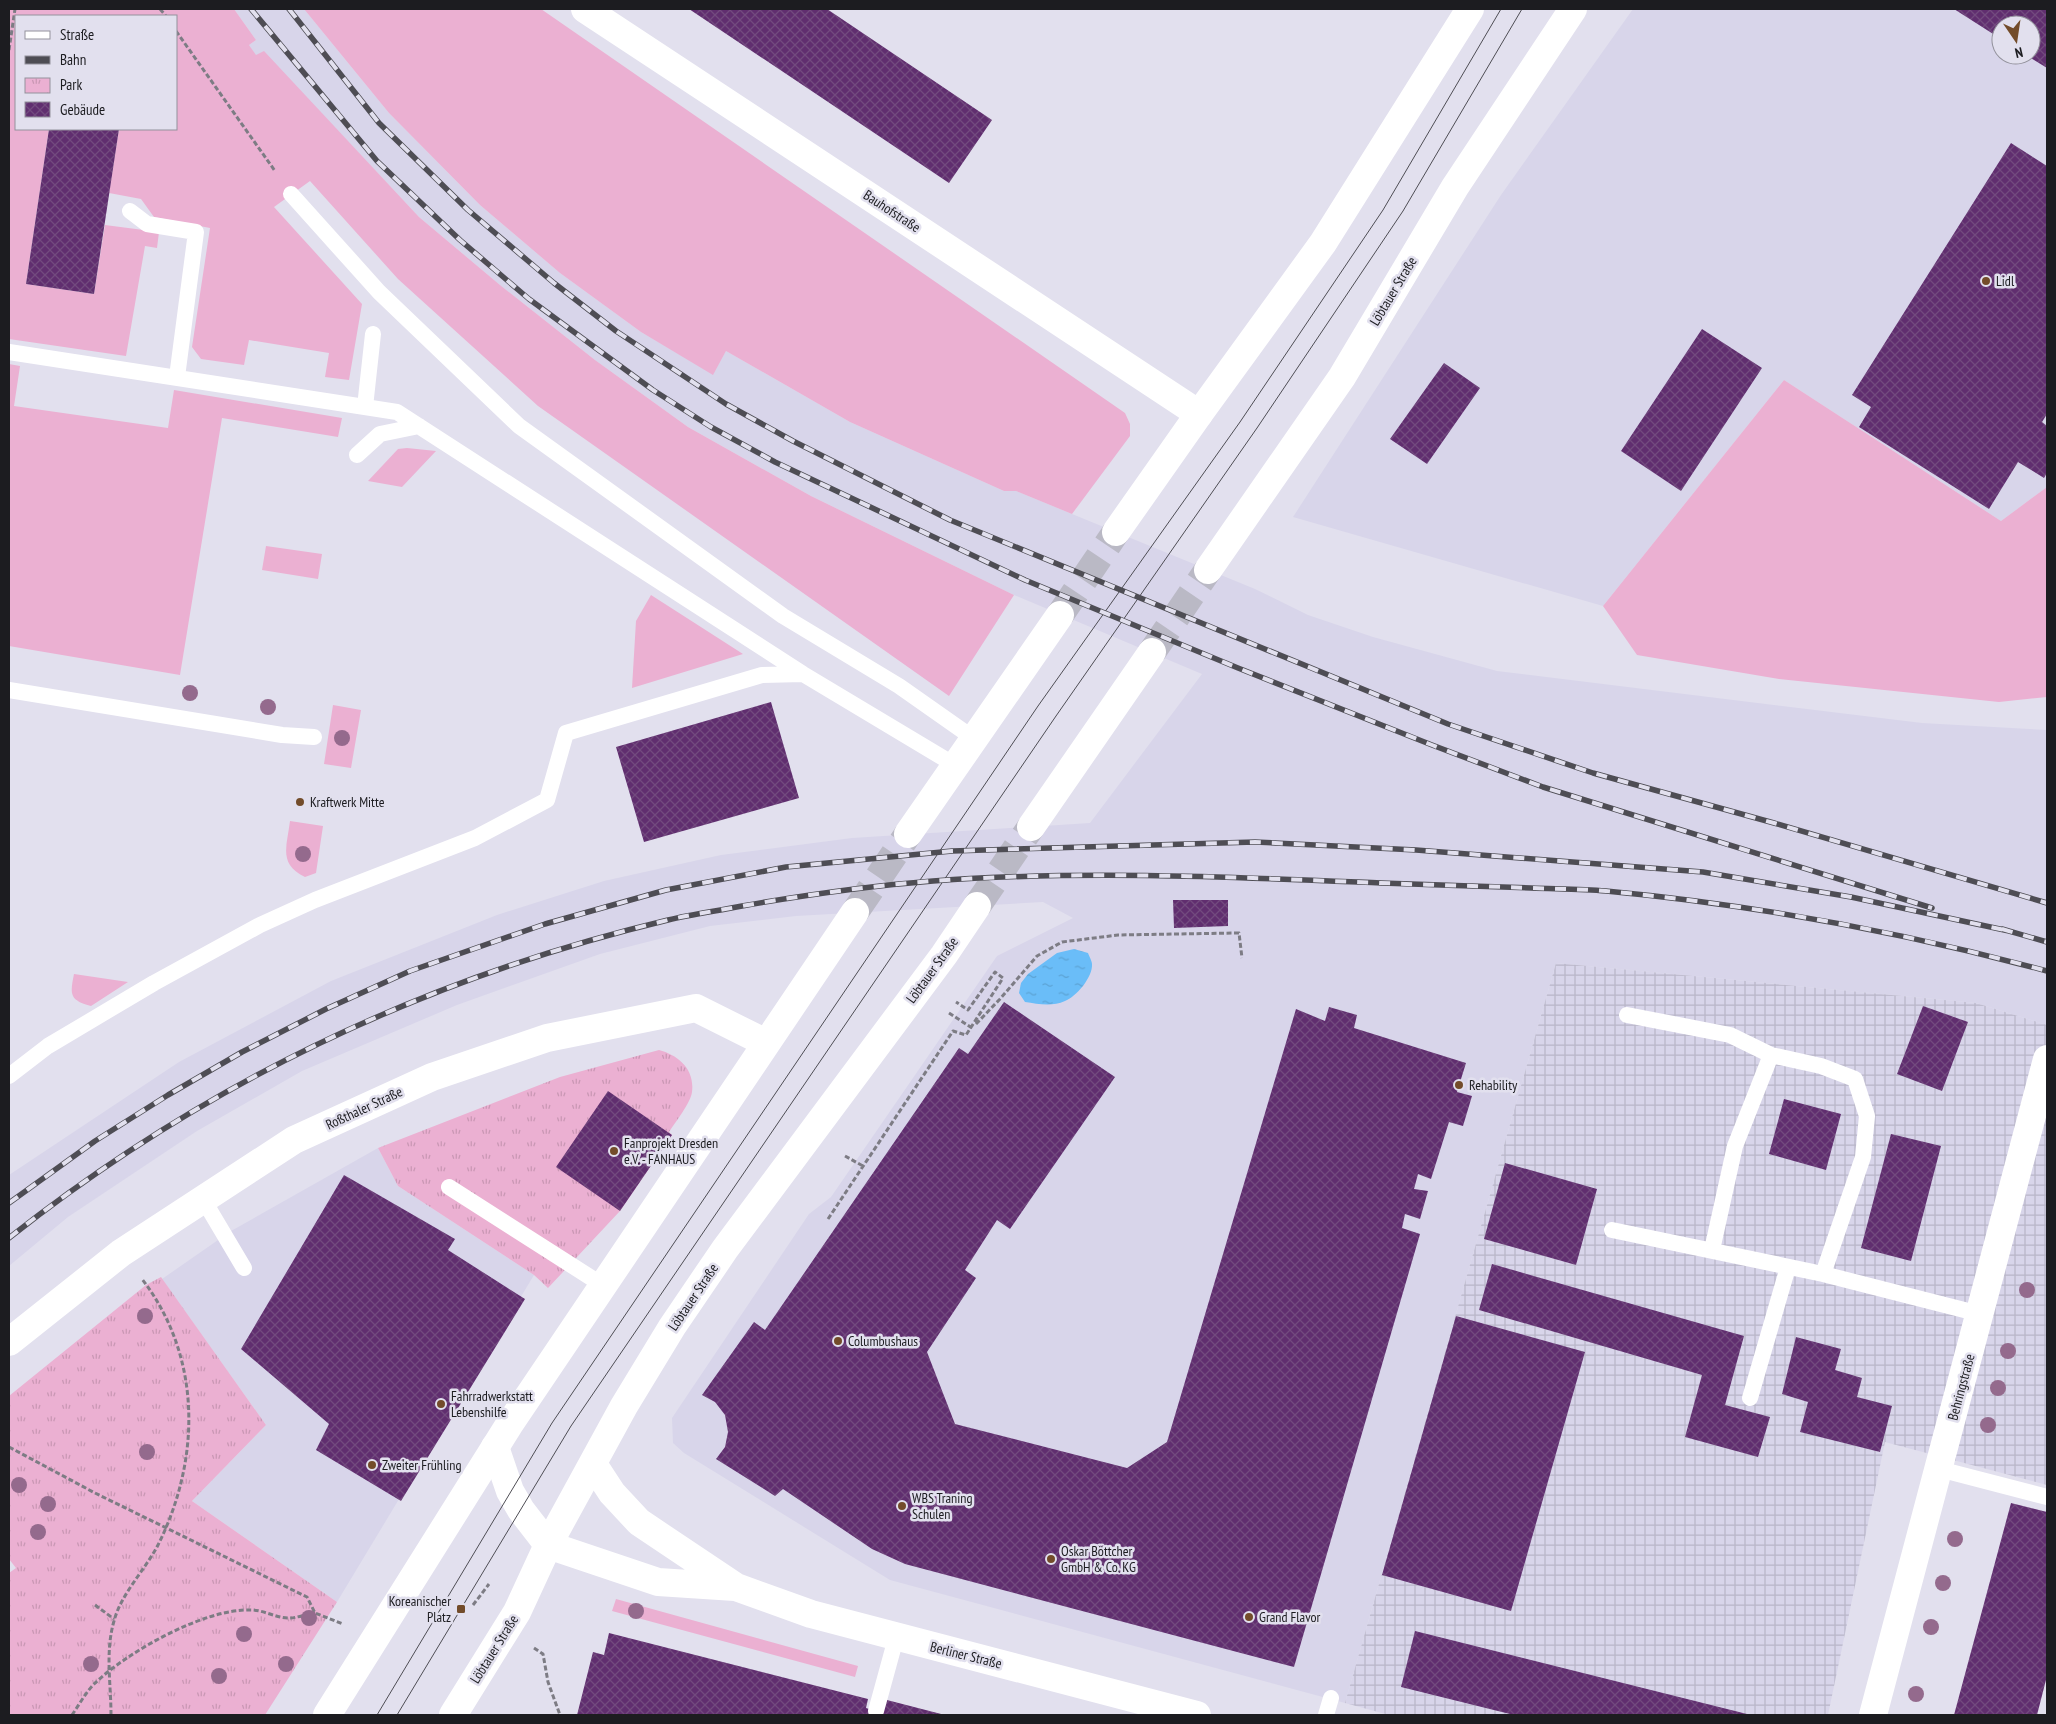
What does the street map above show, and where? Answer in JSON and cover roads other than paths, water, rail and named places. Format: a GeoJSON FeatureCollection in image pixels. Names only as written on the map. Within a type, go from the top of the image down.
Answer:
{"type":"FeatureCollection","features":[{"type":"Feature","properties":{"kind":"main road","name":"Bauhofstraße"},"geometry":{"type":"LineString","coordinates":[[584,9],[1199,414]]}},
{"type":"Feature","properties":{"kind":"main road"},"geometry":{"type":"LineString","coordinates":[[1116,532],[1323,243],[1470,9]]}},
{"type":"Feature","properties":{"kind":"main road","name":"Löbtauer Straße"},"geometry":{"type":"LineString","coordinates":[[1208,570],[1342,377],[1455,187],[1573,9]]}},
{"type":"Feature","properties":{"kind":"main road"},"geometry":{"type":"LineString","coordinates":[[908,834],[1060,615]]}},
{"type":"Feature","properties":{"kind":"main road"},"geometry":{"type":"LineString","coordinates":[[1032,827],[1152,652]]}},
{"type":"Feature","properties":{"kind":"main road","name":"Löbtauer Straße"},"geometry":{"type":"LineString","coordinates":[[453,1715],[517,1612],[548,1545],[624,1406],[672,1327],[720,1256],[944,955],[977,906]]}},
{"type":"Feature","properties":{"kind":"main road"},"geometry":{"type":"LineString","coordinates":[[327,1715],[495,1447],[855,912]]}},
{"type":"Feature","properties":{"kind":"main road","name":"Roßthaler Straße"},"geometry":{"type":"LineString","coordinates":[[9,1342],[122,1253],[294,1140],[432,1077],[547,1038],[696,1008],[766,1043]]}},
{"type":"Feature","properties":{"kind":"main road","name":"Behringstraße"},"geometry":{"type":"LineString","coordinates":[[1874,1715],[2047,1059]]}},
{"type":"Feature","properties":{"kind":"main road"},"geometry":{"type":"LineString","coordinates":[[495,1447],[514,1498],[548,1545]]}},
{"type":"Feature","properties":{"kind":"main road","name":"Berliner Straße"},"geometry":{"type":"LineString","coordinates":[[593,1464],[612,1493],[638,1522],[736,1587],[811,1614],[896,1638],[1197,1715]]}},
{"type":"Feature","properties":{"kind":"main road","name":"Berliner Straße"},"geometry":{"type":"LineString","coordinates":[[548,1545],[658,1582],[736,1587]]}},
{"type":"Feature","properties":{"kind":"lane"},"geometry":{"type":"LineString","coordinates":[[291,194],[379,292],[519,426],[783,616],[899,686],[974,738]]}},
{"type":"Feature","properties":{"kind":"lane"},"geometry":{"type":"LineString","coordinates":[[130,212],[147,224],[196,232],[177,377]]}},
{"type":"Feature","properties":{"kind":"lane"},"geometry":{"type":"LineString","coordinates":[[365,407],[373,334]]}},
{"type":"Feature","properties":{"kind":"lane"},"geometry":{"type":"LineString","coordinates":[[9,352],[397,412],[803,674],[955,765]]}},
{"type":"Feature","properties":{"kind":"lane"},"geometry":{"type":"LineString","coordinates":[[358,455],[380,434],[419,426]]}},
{"type":"Feature","properties":{"kind":"lane"},"geometry":{"type":"LineString","coordinates":[[9,1076],[48,1046],[154,983],[260,925],[332,893],[475,838],[547,800],[566,733],[762,675],[803,674]]}},
{"type":"Feature","properties":{"kind":"lane"},"geometry":{"type":"LineString","coordinates":[[9,690],[282,735],[314,737]]}},
{"type":"Feature","properties":{"kind":"lane"},"geometry":{"type":"LineString","coordinates":[[1627,1016],[1730,1035],[1771,1055],[1821,1066],[1855,1080],[1866,1116],[1863,1157],[1823,1274]]}},
{"type":"Feature","properties":{"kind":"lane"},"geometry":{"type":"LineString","coordinates":[[1712,1250],[1736,1146],[1771,1055]]}},
{"type":"Feature","properties":{"kind":"lane"},"geometry":{"type":"LineString","coordinates":[[450,1187],[604,1286]]}},
{"type":"Feature","properties":{"kind":"lane"},"geometry":{"type":"LineString","coordinates":[[203,1199],[244,1268]]}},
{"type":"Feature","properties":{"kind":"lane"},"geometry":{"type":"LineString","coordinates":[[1612,1230],[1788,1266],[1980,1314]]}},
{"type":"Feature","properties":{"kind":"lane"},"geometry":{"type":"LineString","coordinates":[[1750,1398],[1788,1266]]}},
{"type":"Feature","properties":{"kind":"lane"},"geometry":{"type":"LineString","coordinates":[[1940,1469],[2047,1497]]}},
{"type":"Feature","properties":{"kind":"lane"},"geometry":{"type":"LineString","coordinates":[[876,1711],[896,1638]]}},
{"type":"Feature","properties":{"kind":"lane"},"geometry":{"type":"LineString","coordinates":[[1326,1715],[1331,1698]]}},
{"type":"Feature","properties":{"kind":"water"},"geometry":{"type":"Polygon","coordinates":[[[1074,949],[1088,953],[1092,963],[1090,975],[1079,991],[1060,1003],[1045,1005],[1025,1002],[1019,993],[1021,983],[1028,974],[1057,953],[1074,949]]]}},
{"type":"Feature","properties":{"kind":"tunnel"},"geometry":{"type":"LineString","coordinates":[[1060,615],[1116,532]]}},
{"type":"Feature","properties":{"kind":"tunnel"},"geometry":{"type":"LineString","coordinates":[[1152,652],[1208,570]]}},
{"type":"Feature","properties":{"kind":"tunnel"},"geometry":{"type":"LineString","coordinates":[[977,906],[1031,827]]}},
{"type":"Feature","properties":{"kind":"tunnel"},"geometry":{"type":"LineString","coordinates":[[855,912],[908,834]]}},
{"type":"Feature","properties":{"kind":"tram line"},"geometry":{"type":"LineString","coordinates":[[377,1715],[552,1423],[1038,706],[1240,422],[1383,210],[1501,9]]}},
{"type":"Feature","properties":{"kind":"tram line"},"geometry":{"type":"LineString","coordinates":[[397,1715],[571,1426],[1056,716],[1257,428],[1403,211],[1522,9]]}},
{"type":"Feature","properties":{"kind":"railway"},"geometry":{"type":"LineString","coordinates":[[251,9],[377,161],[460,240],[529,299],[653,390],[711,427],[775,462],[1025,580],[1238,668],[1432,745],[1543,787],[1932,908]]}},
{"type":"Feature","properties":{"kind":"railway"},"geometry":{"type":"LineString","coordinates":[[289,9],[379,123],[468,210],[554,283],[616,331],[726,404],[793,441],[950,520],[1448,724],[1593,773],[1774,823],[2047,903]]}},
{"type":"Feature","properties":{"kind":"railway"},"geometry":{"type":"LineString","coordinates":[[9,1203],[95,1141],[168,1095],[242,1052],[326,1009],[410,971],[545,924],[666,890],[786,867],[952,851],[1255,842],[1416,850],[1703,872],[1851,897],[2009,931]]}},
{"type":"Feature","properties":{"kind":"railway"},"geometry":{"type":"LineString","coordinates":[[9,1238],[84,1182],[160,1131],[240,1085],[321,1043],[404,1005],[490,972],[578,944],[668,920],[837,891],[933,881],[1101,875],[1597,890],[1773,912],[1883,932],[2047,971]]}},
{"type":"Feature","properties":{"kind":"railway"},"geometry":{"type":"LineString","coordinates":[[2002,929],[2047,942]]}},
{"type":"Feature","properties":{"kind":"place","name":"Lidl"},"geometry":{"type":"Point","coordinates":[1986,281]}},
{"type":"Feature","properties":{"kind":"place","name":"Kraftwerk Mitte"},"geometry":{"type":"Point","coordinates":[300,802]}},
{"type":"Feature","properties":{"kind":"place","name":"Rehability"},"geometry":{"type":"Point","coordinates":[1459,1085]}},
{"type":"Feature","properties":{"kind":"place","name":"Fanprojekt Dresden e.V. - FANHAUS"},"geometry":{"type":"Point","coordinates":[614,1151]}},
{"type":"Feature","properties":{"kind":"place","name":"Columbushaus"},"geometry":{"type":"Point","coordinates":[838,1341]}},
{"type":"Feature","properties":{"kind":"place","name":"Fahrradwerkstatt Lebenshilfe"},"geometry":{"type":"Point","coordinates":[441,1404]}},
{"type":"Feature","properties":{"kind":"place","name":"Zweiter Frühling"},"geometry":{"type":"Point","coordinates":[372,1465]}},
{"type":"Feature","properties":{"kind":"place","name":"WBS Traning Schulen"},"geometry":{"type":"Point","coordinates":[902,1506]}},
{"type":"Feature","properties":{"kind":"place","name":"Oskar Böttcher GmbH & Co. KG"},"geometry":{"type":"Point","coordinates":[1051,1559]}},
{"type":"Feature","properties":{"kind":"place","name":"Koreanischer Platz"},"geometry":{"type":"Point","coordinates":[461,1609]}},
{"type":"Feature","properties":{"kind":"place","name":"Grand Flavor"},"geometry":{"type":"Point","coordinates":[1249,1617]}}]}
